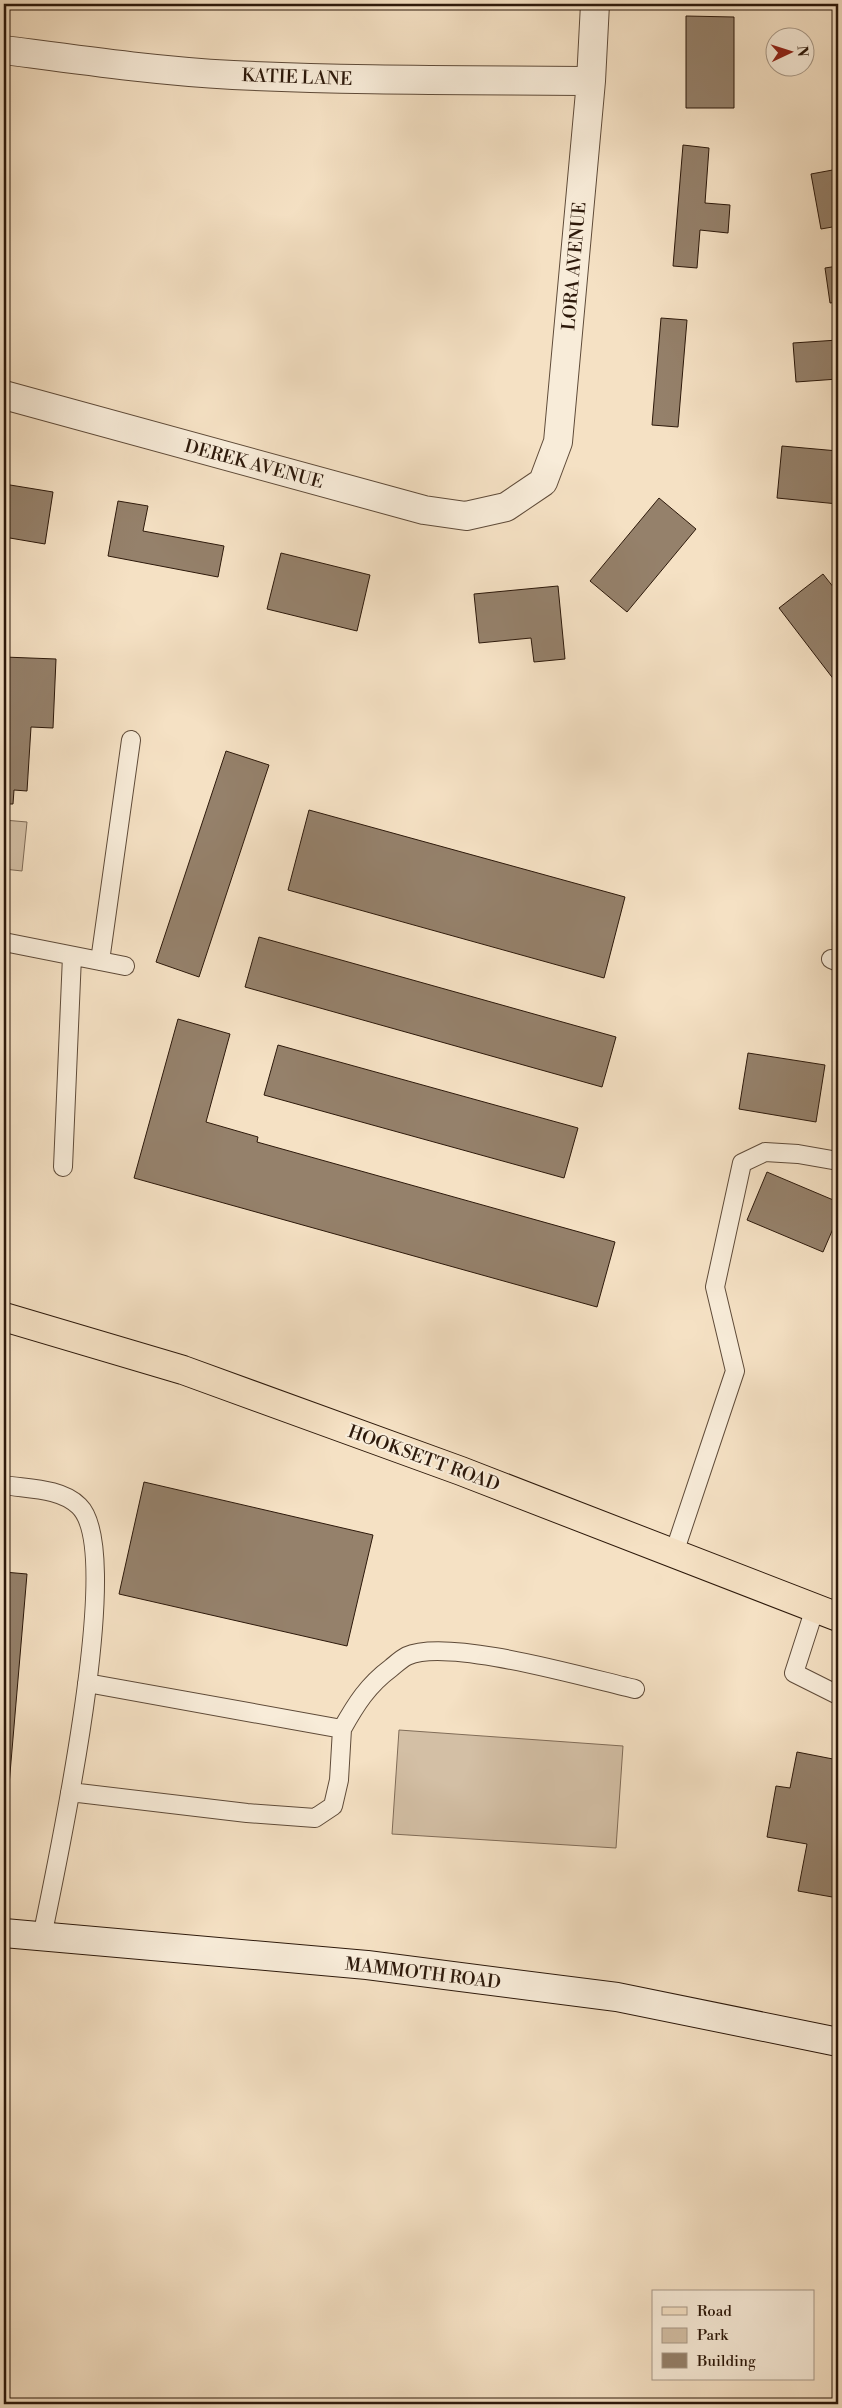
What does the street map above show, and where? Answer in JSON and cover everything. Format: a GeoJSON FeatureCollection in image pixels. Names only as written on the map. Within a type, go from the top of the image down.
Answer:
{"type":"FeatureCollection","features":[{"type":"Feature","properties":{"kind":"main road","name":"HOOKSETT ROAD"},"geometry":{"type":"LineString","coordinates":[[4,1317],[183,1370],[461,1471],[826,1612]]}},
{"type":"Feature","properties":{"kind":"street","name":"LORA AVENUE"},"geometry":{"type":"LineString","coordinates":[[506,506],[543,482],[558,442],[591,81],[595,4]]}},
{"type":"Feature","properties":{"kind":"street","name":"KATIE LANE"},"geometry":{"type":"LineString","coordinates":[[4,50],[105,64],[231,75],[357,79],[591,81]]}},
{"type":"Feature","properties":{"kind":"street","name":"DEREK AVENUE"},"geometry":{"type":"LineString","coordinates":[[4,395],[424,510],[466,516],[506,506]]}},
{"type":"Feature","properties":{"kind":"street","name":"MAMMOTH ROAD"},"geometry":{"type":"LineString","coordinates":[[4,1933],[367,1965],[617,1997],[838,2042]]}},
{"type":"Feature","properties":{"kind":"lane"},"geometry":{"type":"LineString","coordinates":[[100,961],[131,740]]}},
{"type":"Feature","properties":{"kind":"lane"},"geometry":{"type":"LineString","coordinates":[[4,942],[125,966]]}},
{"type":"Feature","properties":{"kind":"lane"},"geometry":{"type":"LineString","coordinates":[[63,1167],[72,956]]}},
{"type":"Feature","properties":{"kind":"lane"},"geometry":{"type":"LineString","coordinates":[[674,1553],[735,1371],[715,1287],[742,1163],[765,1152],[798,1154],[838,1161]]}},
{"type":"Feature","properties":{"kind":"lane"},"geometry":{"type":"LineString","coordinates":[[4,1485],[60,1494],[79,1506],[90,1523],[95,1566],[94,1610],[87,1683],[70,1792],[42,1937]]}},
{"type":"Feature","properties":{"kind":"lane"},"geometry":{"type":"LineString","coordinates":[[826,1612],[794,1674],[838,1695]]}},
{"type":"Feature","properties":{"kind":"lane"},"geometry":{"type":"LineString","coordinates":[[70,1792],[247,1813],[315,1818],[332,1806],[338,1780],[342,1729],[358,1699],[374,1680],[407,1656],[437,1650],[470,1652],[635,1689]]}},
{"type":"Feature","properties":{"kind":"lane"},"geometry":{"type":"LineString","coordinates":[[87,1683],[342,1729]]}},
{"type":"Feature","properties":{"kind":"green space"},"geometry":{"type":"Polygon","coordinates":[[[4,820],[27,822],[22,871],[4,869],[4,820]]]}},
{"type":"Feature","properties":{"kind":"green space"},"geometry":{"type":"Polygon","coordinates":[[[399,1730],[623,1746],[616,1848],[392,1834],[399,1730]]]}},
{"type":"Feature","properties":{"kind":"building"},"geometry":{"type":"Polygon","coordinates":[[[686,16],[734,17],[734,108],[686,108],[686,16]]]}},
{"type":"Feature","properties":{"kind":"building"},"geometry":{"type":"Polygon","coordinates":[[[683,145],[709,148],[705,203],[730,205],[728,233],[700,230],[697,268],[673,266],[683,145]]]}},
{"type":"Feature","properties":{"kind":"building"},"geometry":{"type":"Polygon","coordinates":[[[838,169],[838,226],[821,229],[811,174],[838,169]]]}},
{"type":"Feature","properties":{"kind":"building"},"geometry":{"type":"Polygon","coordinates":[[[838,266],[838,302],[830,303],[825,268],[838,266]]]}},
{"type":"Feature","properties":{"kind":"building"},"geometry":{"type":"Polygon","coordinates":[[[661,318],[687,320],[678,427],[652,425],[661,318]]]}},
{"type":"Feature","properties":{"kind":"building"},"geometry":{"type":"Polygon","coordinates":[[[838,340],[838,379],[796,382],[793,343],[838,340]]]}},
{"type":"Feature","properties":{"kind":"building"},"geometry":{"type":"Polygon","coordinates":[[[782,446],[838,451],[838,504],[777,498],[782,446]]]}},
{"type":"Feature","properties":{"kind":"building"},"geometry":{"type":"Polygon","coordinates":[[[4,484],[53,492],[45,544],[4,537],[4,484]]]}},
{"type":"Feature","properties":{"kind":"building"},"geometry":{"type":"Polygon","coordinates":[[[659,498],[696,529],[627,612],[590,581],[659,498]]]}},
{"type":"Feature","properties":{"kind":"building"},"geometry":{"type":"Polygon","coordinates":[[[118,501],[148,506],[143,531],[224,546],[218,577],[108,556],[118,501]]]}},
{"type":"Feature","properties":{"kind":"building"},"geometry":{"type":"Polygon","coordinates":[[[281,553],[370,575],[357,631],[267,609],[281,553]]]}},
{"type":"Feature","properties":{"kind":"building"},"geometry":{"type":"Polygon","coordinates":[[[823,574],[838,593],[838,685],[779,608],[823,574]]]}},
{"type":"Feature","properties":{"kind":"building"},"geometry":{"type":"Polygon","coordinates":[[[558,586],[565,659],[534,662],[531,638],[479,643],[474,594],[558,586]]]}},
{"type":"Feature","properties":{"kind":"building"},"geometry":{"type":"Polygon","coordinates":[[[4,657],[56,659],[53,728],[31,727],[27,791],[14,790],[13,804],[4,804],[4,657]]]}},
{"type":"Feature","properties":{"kind":"building"},"geometry":{"type":"Polygon","coordinates":[[[226,751],[269,765],[199,977],[156,962],[226,751]]]}},
{"type":"Feature","properties":{"kind":"building"},"geometry":{"type":"Polygon","coordinates":[[[309,810],[625,897],[604,978],[288,890],[309,810]]]}},
{"type":"Feature","properties":{"kind":"building"},"geometry":{"type":"Polygon","coordinates":[[[259,937],[616,1037],[602,1087],[245,987],[259,937]]]}},
{"type":"Feature","properties":{"kind":"building"},"geometry":{"type":"Polygon","coordinates":[[[178,1019],[230,1034],[206,1122],[258,1137],[257,1142],[615,1242],[597,1307],[134,1178],[178,1019]]]}},
{"type":"Feature","properties":{"kind":"building"},"geometry":{"type":"Polygon","coordinates":[[[278,1045],[578,1128],[564,1178],[264,1095],[278,1045]]]}},
{"type":"Feature","properties":{"kind":"building"},"geometry":{"type":"Polygon","coordinates":[[[748,1053],[825,1065],[816,1122],[739,1109],[748,1053]]]}},
{"type":"Feature","properties":{"kind":"building"},"geometry":{"type":"Polygon","coordinates":[[[767,1172],[838,1202],[838,1217],[823,1252],[747,1220],[767,1172]]]}},
{"type":"Feature","properties":{"kind":"building"},"geometry":{"type":"Polygon","coordinates":[[[144,1482],[373,1535],[347,1646],[119,1594],[144,1482]]]}},
{"type":"Feature","properties":{"kind":"building"},"geometry":{"type":"Polygon","coordinates":[[[4,1572],[27,1574],[4,1844],[4,1572]]]}},
{"type":"Feature","properties":{"kind":"building"},"geometry":{"type":"Polygon","coordinates":[[[797,1752],[838,1760],[838,1898],[798,1891],[807,1844],[767,1837],[776,1786],[790,1788],[797,1752]]]}}]}
